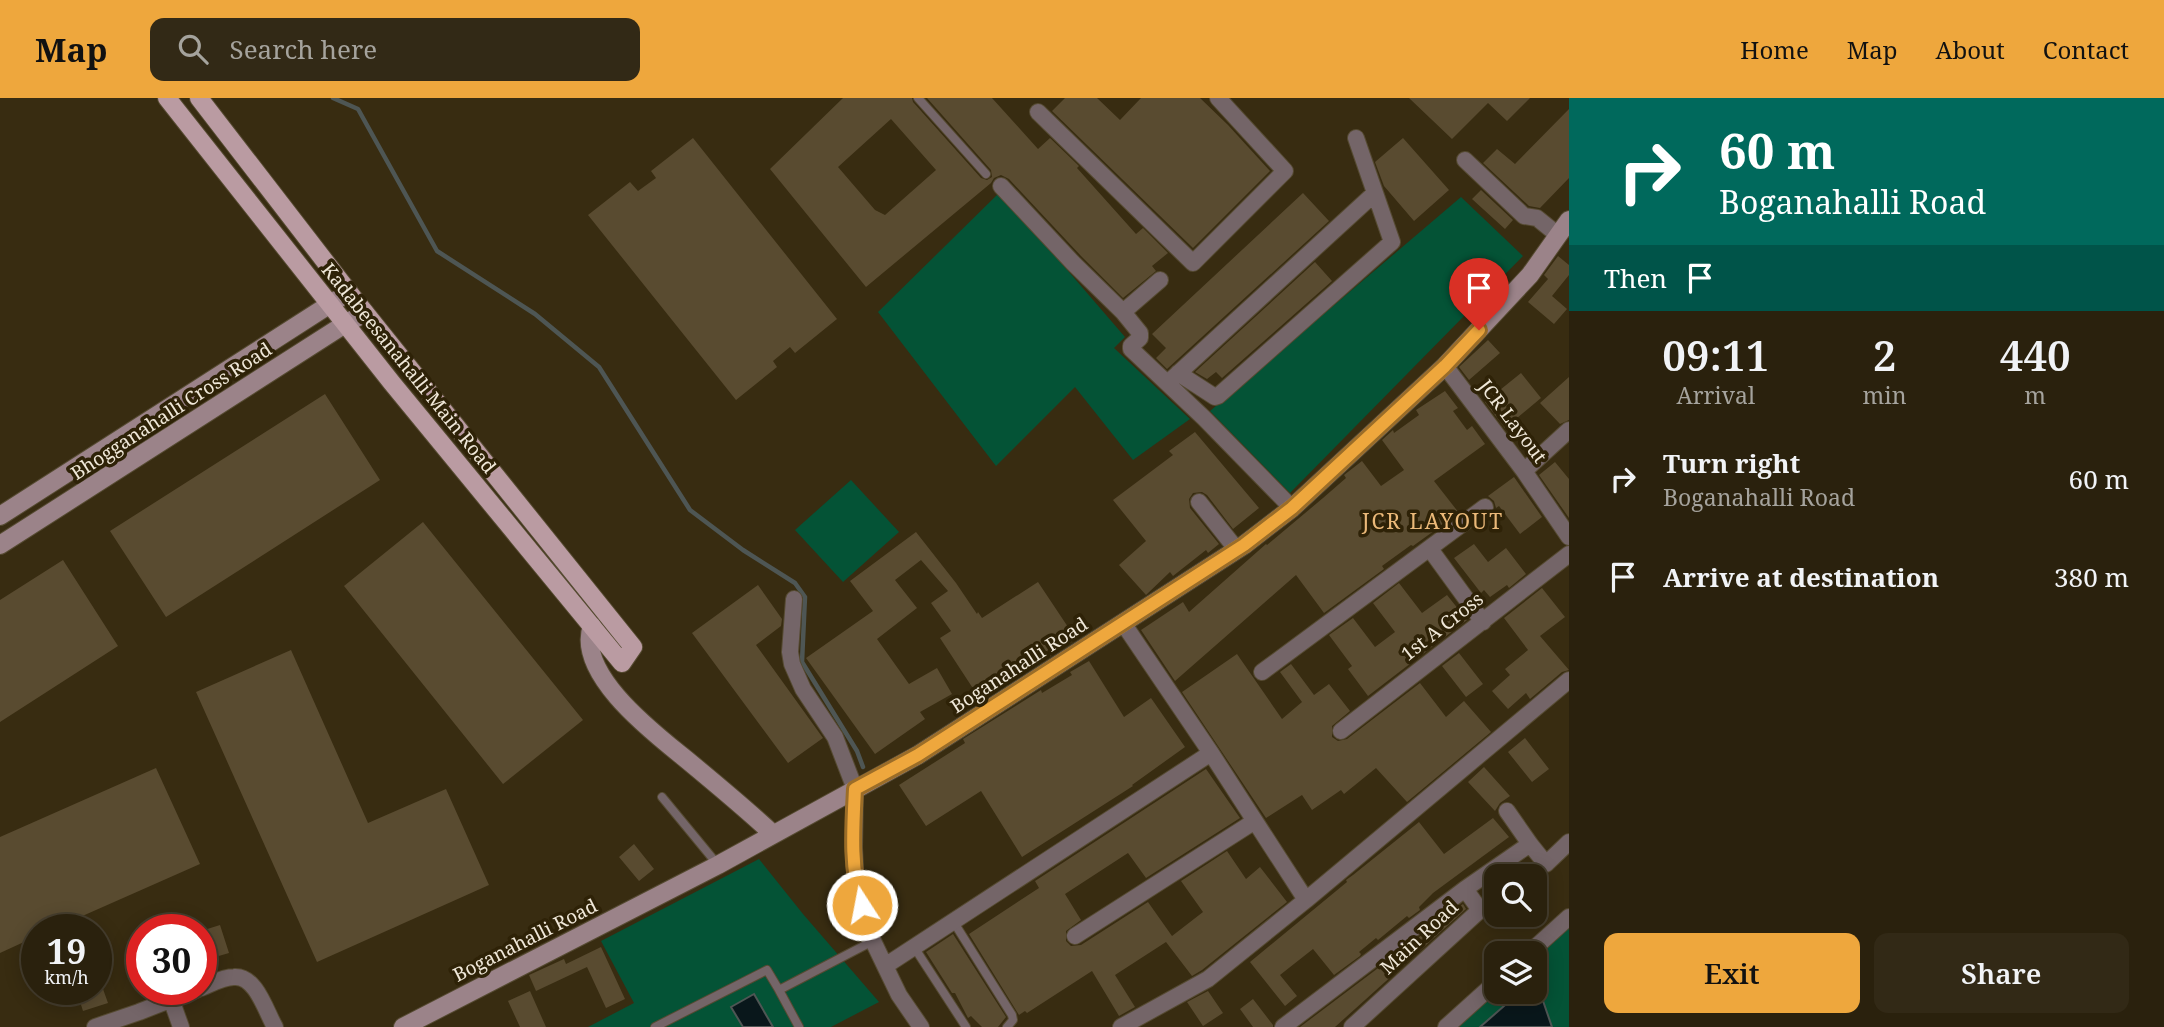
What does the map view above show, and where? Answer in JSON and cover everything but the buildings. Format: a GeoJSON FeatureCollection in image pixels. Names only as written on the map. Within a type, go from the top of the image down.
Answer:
{"type":"FeatureCollection","features":[{"type":"Feature","properties":{"kind":"main road","name":"Kadabeesanahalli Main Road"},"geometry":{"type":"LineString","coordinates":[[167,98],[345,324],[622,663],[633,647],[365,313],[199,98]]}},
{"type":"Feature","properties":{"kind":"street"},"geometry":{"type":"LineString","coordinates":[[1038,112],[1193,263],[1285,170],[1218,98]]}},
{"type":"Feature","properties":{"kind":"street"},"geometry":{"type":"LineString","coordinates":[[1001,186],[1124,312],[1141,335],[1131,349],[1172,379],[1214,397],[1392,242],[1356,138]]}},
{"type":"Feature","properties":{"kind":"street"},"geometry":{"type":"LineString","coordinates":[[1465,160],[1524,216],[1537,218],[1558,235]]}},
{"type":"Feature","properties":{"kind":"street"},"geometry":{"type":"LineString","coordinates":[[1172,379],[1375,193]]}},
{"type":"Feature","properties":{"kind":"street","name":"Boganahalli Road"},"geometry":{"type":"LineString","coordinates":[[402,1027],[718,865],[918,755],[1237,550],[1292,508],[1445,366],[1530,275],[1569,220]]}},
{"type":"Feature","properties":{"kind":"street"},"geometry":{"type":"LineString","coordinates":[[1124,312],[1160,280]]}},
{"type":"Feature","properties":{"kind":"street","name":"Bhogganahalli Cross Road"},"geometry":{"type":"LineString","coordinates":[[0,516],[349,292]]}},
{"type":"Feature","properties":{"kind":"street","name":"Bhogganahalli Cross Road"},"geometry":{"type":"LineString","coordinates":[[0,545],[365,313]]}},
{"type":"Feature","properties":{"kind":"street","name":"JCR Layout"},"geometry":{"type":"LineString","coordinates":[[1445,366],[1524,471],[1569,537]]}},
{"type":"Feature","properties":{"kind":"street"},"geometry":{"type":"LineString","coordinates":[[1172,379],[1203,418],[1292,508]]}},
{"type":"Feature","properties":{"kind":"street"},"geometry":{"type":"LineString","coordinates":[[1524,471],[1569,430]]}},
{"type":"Feature","properties":{"kind":"street"},"geometry":{"type":"LineString","coordinates":[[39,491],[52,513]]}},
{"type":"Feature","properties":{"kind":"street"},"geometry":{"type":"LineString","coordinates":[[1199,502],[1237,550]]}},
{"type":"Feature","properties":{"kind":"street"},"geometry":{"type":"LineString","coordinates":[[1262,672],[1485,507]]}},
{"type":"Feature","properties":{"kind":"street"},"geometry":{"type":"LineString","coordinates":[[1430,549],[1483,622]]}},
{"type":"Feature","properties":{"kind":"street","name":"1st A Cross"},"geometry":{"type":"LineString","coordinates":[[1340,731],[1569,554]]}},
{"type":"Feature","properties":{"kind":"street"},"geometry":{"type":"LineString","coordinates":[[794,598],[790,652],[792,664],[803,689],[835,737],[855,789],[856,888],[873,941],[889,963],[899,995],[921,1027]]}},
{"type":"Feature","properties":{"kind":"street"},"geometry":{"type":"LineString","coordinates":[[1123,623],[1306,900]]}},
{"type":"Feature","properties":{"kind":"street"},"geometry":{"type":"LineString","coordinates":[[592,626],[588,644],[596,664],[625,708],[773,834]]}},
{"type":"Feature","properties":{"kind":"street"},"geometry":{"type":"LineString","coordinates":[[1121,1027],[1208,979],[1569,680]]}},
{"type":"Feature","properties":{"kind":"street"},"geometry":{"type":"LineString","coordinates":[[889,963],[1211,753]]}},
{"type":"Feature","properties":{"kind":"street"},"geometry":{"type":"LineString","coordinates":[[1507,811],[1546,864],[1569,842]]}},
{"type":"Feature","properties":{"kind":"street"},"geometry":{"type":"LineString","coordinates":[[1075,936],[1255,821]]}},
{"type":"Feature","properties":{"kind":"street","name":"Main Road"},"geometry":{"type":"LineString","coordinates":[[1352,1027],[1480,910],[1465,889],[1530,844]]}},
{"type":"Feature","properties":{"kind":"street"},"geometry":{"type":"LineString","coordinates":[[1283,1027],[1465,889]]}},
{"type":"Feature","properties":{"kind":"street"},"geometry":{"type":"LineString","coordinates":[[1542,941],[1569,917]]}},
{"type":"Feature","properties":{"kind":"street"},"geometry":{"type":"LineString","coordinates":[[217,981],[231,976],[244,978],[267,1008],[275,1027]]}},
{"type":"Feature","properties":{"kind":"street"},"geometry":{"type":"LineString","coordinates":[[1446,1027],[1484,993]]}},
{"type":"Feature","properties":{"kind":"street"},"geometry":{"type":"LineString","coordinates":[[95,1027],[156,1005]]}},
{"type":"Feature","properties":{"kind":"street"},"geometry":{"type":"LineString","coordinates":[[173,1005],[181,1027]]}},
{"type":"Feature","properties":{"kind":"lane"},"geometry":{"type":"LineString","coordinates":[[918,98],[986,174]]}},
{"type":"Feature","properties":{"kind":"lane"},"geometry":{"type":"LineString","coordinates":[[662,797],[718,865]]}},
{"type":"Feature","properties":{"kind":"lane"},"geometry":{"type":"LineString","coordinates":[[953,921],[1012,1015],[1013,1020],[1007,1027]]}},
{"type":"Feature","properties":{"kind":"lane"},"geometry":{"type":"LineString","coordinates":[[779,990],[873,941]]}},
{"type":"Feature","properties":{"kind":"lane"},"geometry":{"type":"LineString","coordinates":[[914,947],[966,1027]]}},
{"type":"Feature","properties":{"kind":"lane"},"geometry":{"type":"LineString","coordinates":[[655,1027],[767,970],[799,1027]]}},
{"type":"Feature","properties":{"kind":"green space"},"geometry":{"type":"Polygon","coordinates":[[[1000,192],[1125,337],[1114,348],[1190,419],[1133,460],[1075,387],[996,466],[878,312],[1000,192]]]}},
{"type":"Feature","properties":{"kind":"green space"},"geometry":{"type":"Polygon","coordinates":[[[1461,197],[1523,256],[1290,493],[1210,411],[1461,197]]]}},
{"type":"Feature","properties":{"kind":"green space"},"geometry":{"type":"Polygon","coordinates":[[[851,480],[899,532],[843,582],[795,530],[851,480]]]}},
{"type":"Feature","properties":{"kind":"green space"},"geometry":{"type":"Polygon","coordinates":[[[759,859],[879,1002],[831,1027],[588,1027],[634,1003],[601,941],[759,859]]]}},
{"type":"Feature","properties":{"kind":"green space"},"geometry":{"type":"Polygon","coordinates":[[[1569,924],[1569,1027],[1454,1027],[1484,1002],[1547,1004],[1547,944],[1569,924]]]}},
{"type":"Feature","properties":{"kind":"shaded area"},"geometry":{"type":"Polygon","coordinates":[[[754,994],[773,1027],[743,1027],[731,1007],[754,994]]]}},
{"type":"Feature","properties":{"kind":"shaded area"},"geometry":{"type":"Polygon","coordinates":[[[1506,1004],[1544,1004],[1552,1027],[1480,1027],[1506,1004]]]}},
{"type":"Feature","properties":{"kind":"waterway"},"geometry":{"type":"LineString","coordinates":[[333,98],[358,109],[437,251],[535,314],[599,367],[690,510],[743,550],[795,583],[805,597],[802,662],[857,751],[863,767]]}},
{"type":"Feature","properties":{"kind":"district","name":"JCR LAYOUT"},"geometry":{"type":"Point","coordinates":[1433,522]}},
{"type":"Feature","properties":{"kind":"route"},"geometry":{"type":"LineString","coordinates":[[862,905],[856,888],[855,789],[918,755],[1244,545],[1292,508],[1445,366],[1479,330]]}}]}
